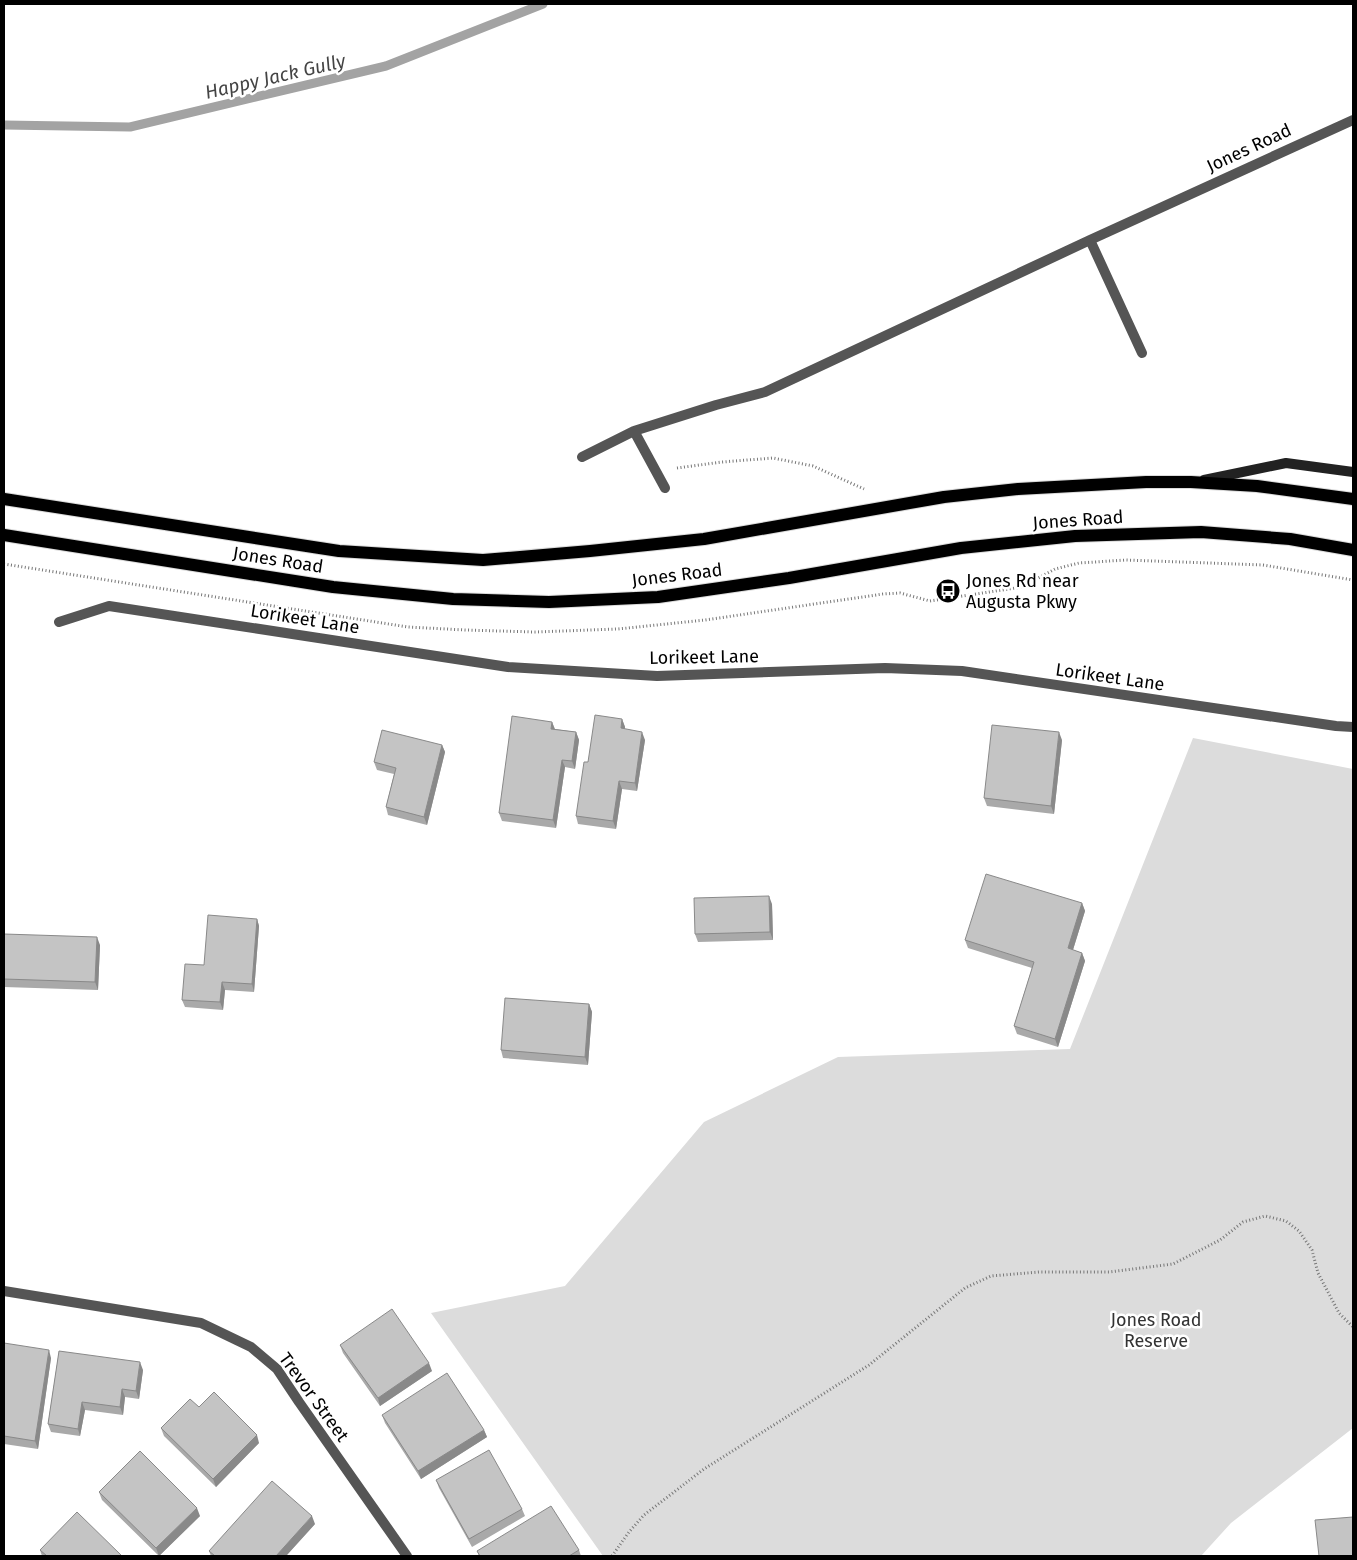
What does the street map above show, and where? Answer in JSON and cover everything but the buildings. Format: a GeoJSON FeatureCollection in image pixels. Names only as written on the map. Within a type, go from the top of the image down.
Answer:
{"type":"FeatureCollection","features":[{"type":"Feature","properties":{"kind":"main road","name":"Jones Road"},"geometry":{"type":"LineString","coordinates":[[4,499],[339,551],[483,560],[704,539],[944,497],[1018,489],[1146,482],[1191,482],[1257,486],[1353,499]]}},
{"type":"Feature","properties":{"kind":"main road","name":"Jones Road"},"geometry":{"type":"LineString","coordinates":[[4,535],[333,587],[453,600],[549,602],[658,597],[789,578],[961,548],[1075,536],[1201,532],[1290,539],[1353,550]]}},
{"type":"Feature","properties":{"kind":"street","name":"Jones Road"},"geometry":{"type":"LineString","coordinates":[[582,457],[634,431],[716,405],[766,392],[1090,240],[1353,120]]}},
{"type":"Feature","properties":{"kind":"street"},"geometry":{"type":"LineString","coordinates":[[1090,240],[1142,354]]}},
{"type":"Feature","properties":{"kind":"street"},"geometry":{"type":"LineString","coordinates":[[634,431],[665,488]]}},
{"type":"Feature","properties":{"kind":"street"},"geometry":{"type":"LineString","coordinates":[[1191,482],[1286,463],[1353,472]]}},
{"type":"Feature","properties":{"kind":"street","name":"Lorikeet Lane"},"geometry":{"type":"LineString","coordinates":[[59,622],[110,606],[508,667],[647,675],[885,668],[962,671],[1316,724],[1353,727]]}},
{"type":"Feature","properties":{"kind":"street","name":"Trevor Street"},"geometry":{"type":"LineString","coordinates":[[4,1291],[201,1323],[251,1347],[277,1369],[407,1556]]}},
{"type":"Feature","properties":{"kind":"path"},"geometry":{"type":"LineString","coordinates":[[657,471],[722,462],[773,458],[813,466],[864,489]]}},
{"type":"Feature","properties":{"kind":"path"},"geometry":{"type":"LineString","coordinates":[[612,1556],[644,1515],[704,1469],[869,1365],[965,1288],[991,1276],[1039,1272],[1109,1272],[1173,1264],[1220,1240],[1243,1222],[1265,1216],[1286,1221],[1299,1231],[1312,1250],[1318,1273],[1339,1314],[1353,1327]]}},
{"type":"Feature","properties":{"kind":"green space","name":"Jones Road Reserve"},"geometry":{"type":"Polygon","coordinates":[[[1193,738],[1353,769],[1353,1428],[1231,1523],[1201,1556],[603,1556],[431,1313],[565,1286],[704,1122],[838,1057],[1070,1049],[1193,738]]]}},
{"type":"Feature","properties":{"kind":"waterway","name":"Happy Jack Gully"},"geometry":{"type":"LineString","coordinates":[[4,125],[130,127],[386,66],[543,4]]}},
{"type":"Feature","properties":{"kind":"place","name":"Jones Rd near Augusta Pkwy"},"geometry":{"type":"Point","coordinates":[948,591]}}]}
